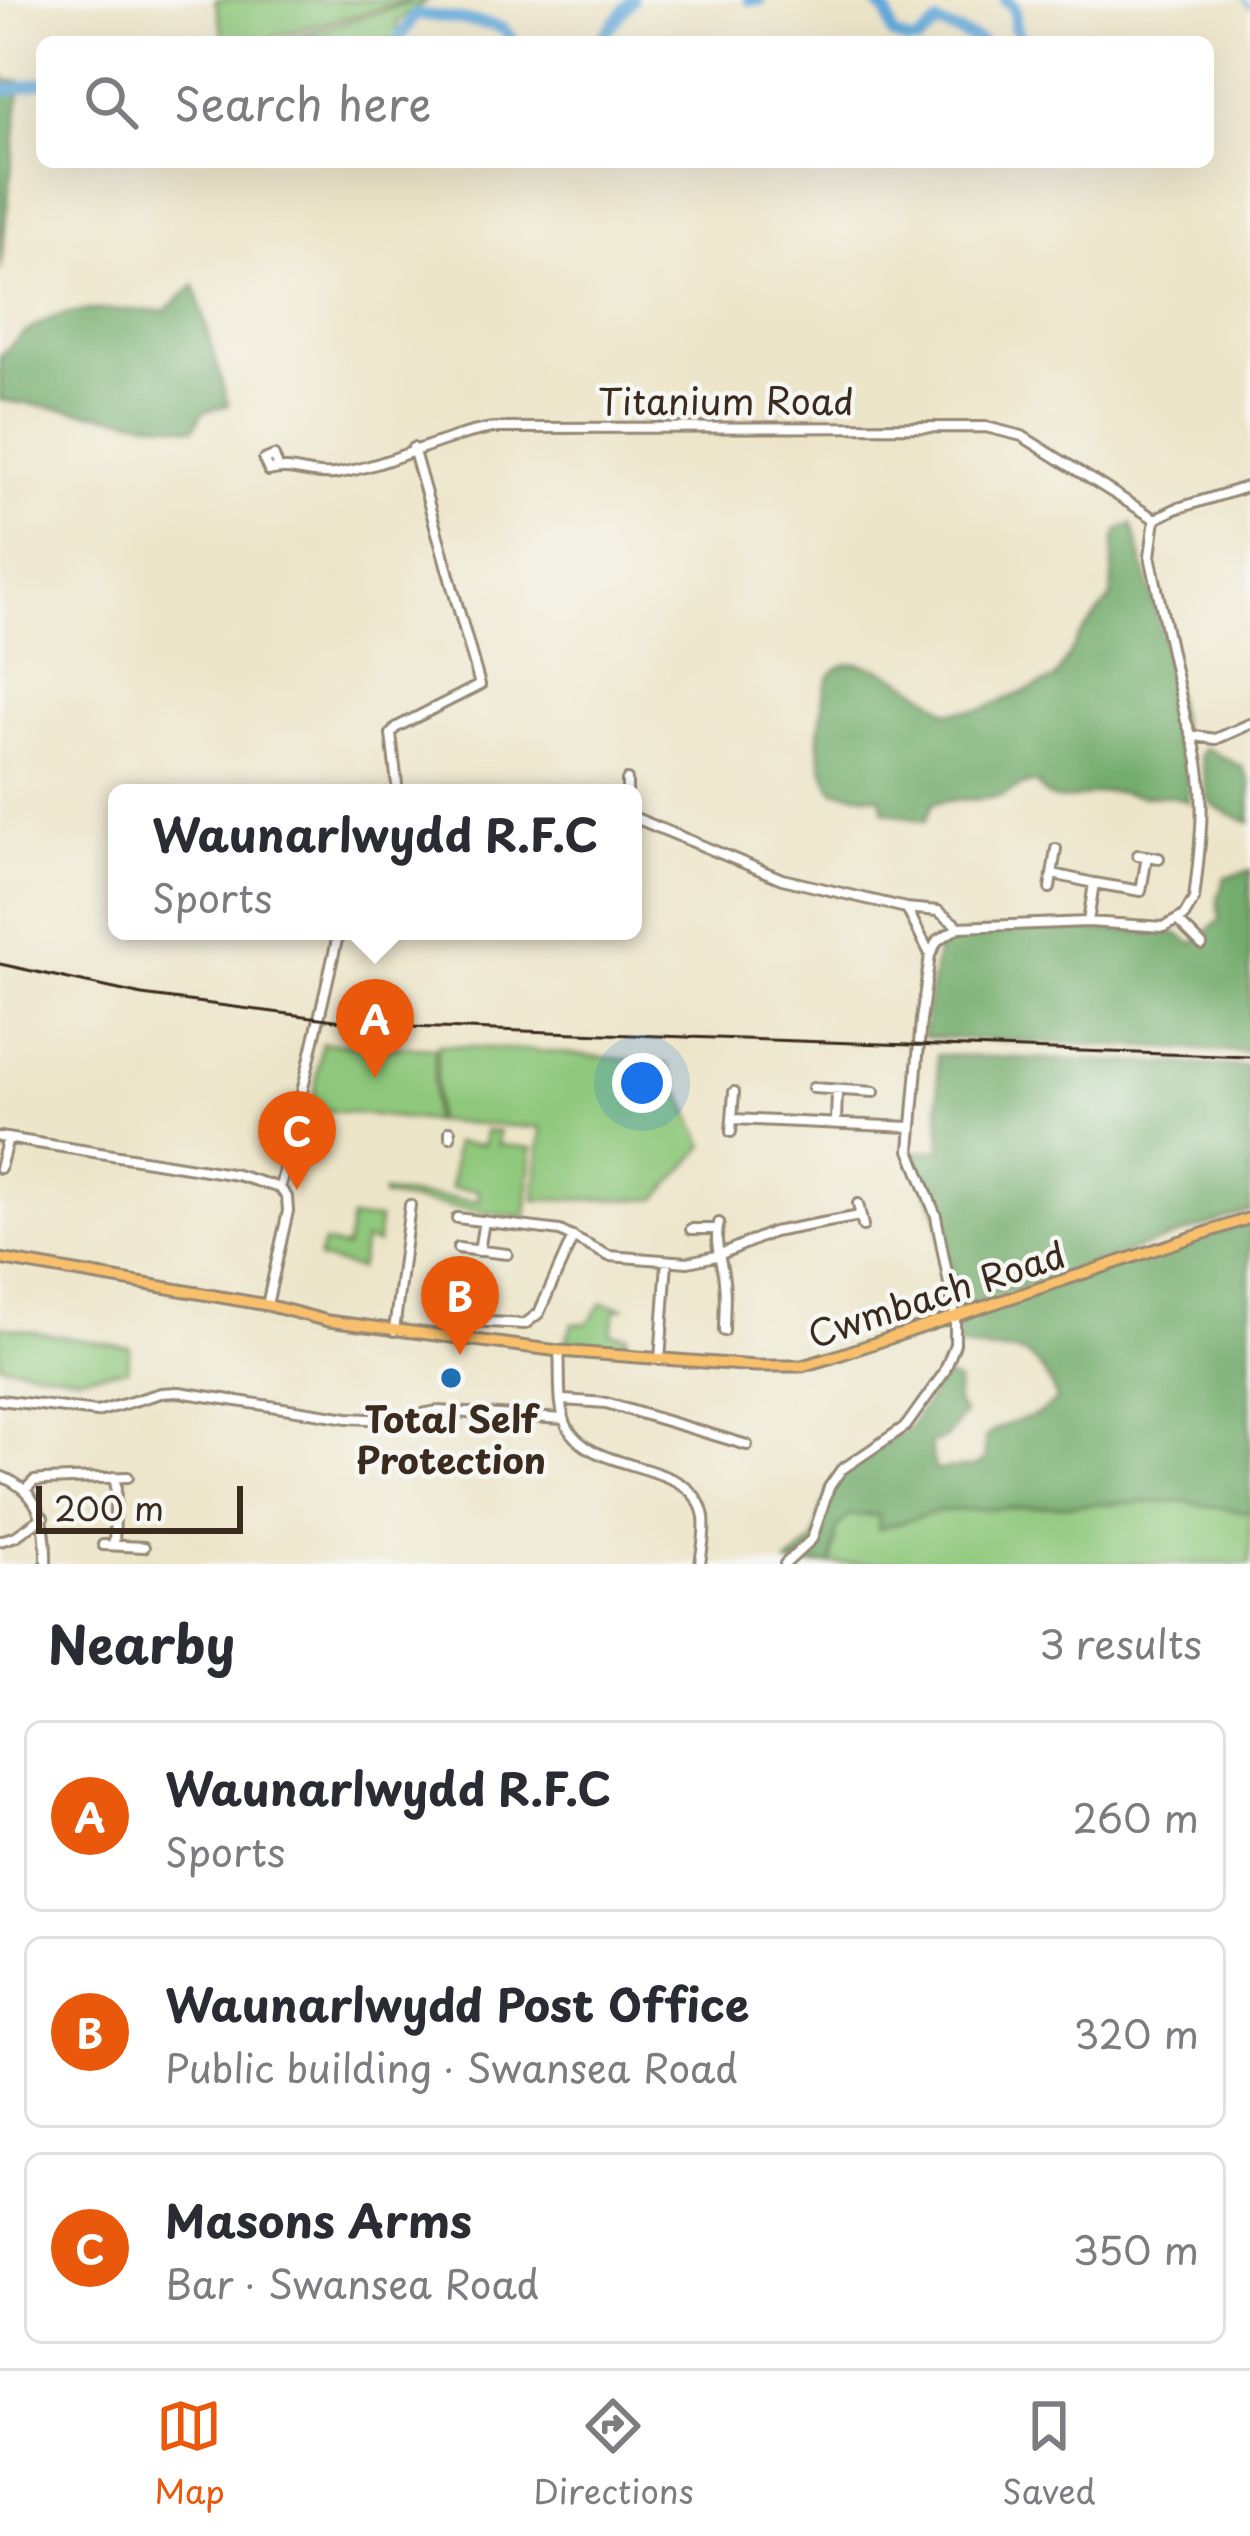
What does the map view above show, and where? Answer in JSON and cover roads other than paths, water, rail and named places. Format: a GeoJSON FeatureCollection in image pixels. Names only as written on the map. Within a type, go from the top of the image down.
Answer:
{"type":"FeatureCollection","features":[{"type":"Feature","properties":{"kind":"main road","name":"Cwmbach Road"},"geometry":{"type":"LineString","coordinates":[[0,1258],[394,1330],[660,1360],[802,1366],[1250,1218]]}},
{"type":"Feature","properties":{"kind":"street","name":"Titanium Road"},"geometry":{"type":"LineString","coordinates":[[278,467],[332,474],[492,428],[986,427],[1022,436],[1155,519]]}},
{"type":"Feature","properties":{"kind":"street"},"geometry":{"type":"LineString","coordinates":[[397,784],[391,734],[480,685],[413,448]]}},
{"type":"Feature","properties":{"kind":"street"},"geometry":{"type":"LineString","coordinates":[[785,1564],[812,1540],[820,1506],[842,1470],[906,1426],[952,1358],[956,1315],[936,1216],[910,1150],[930,955],[937,941],[959,927],[1088,922],[1155,928],[1178,921],[1194,899],[1202,794],[1194,735],[1186,721],[1151,563],[1155,519],[1175,508],[1250,486]]}},
{"type":"Feature","properties":{"kind":"street"},"geometry":{"type":"LineString","coordinates":[[1194,735],[1216,739],[1250,724]]}},
{"type":"Feature","properties":{"kind":"street"},"geometry":{"type":"LineString","coordinates":[[642,821],[782,879],[938,911],[959,927]]}},
{"type":"Feature","properties":{"kind":"street"},"geometry":{"type":"LineString","coordinates":[[1049,888],[1056,849]]}},
{"type":"Feature","properties":{"kind":"street"},"geometry":{"type":"LineString","coordinates":[[1053,874],[1145,892],[1142,855],[1159,859]]}},
{"type":"Feature","properties":{"kind":"street"},"geometry":{"type":"LineString","coordinates":[[1088,922],[1094,883]]}},
{"type":"Feature","properties":{"kind":"street"},"geometry":{"type":"LineString","coordinates":[[906,908],[930,955]]}},
{"type":"Feature","properties":{"kind":"street"},"geometry":{"type":"LineString","coordinates":[[1178,921],[1202,945]]}},
{"type":"Feature","properties":{"kind":"street"},"geometry":{"type":"LineString","coordinates":[[280,1188],[337,940]]}},
{"type":"Feature","properties":{"kind":"street"},"geometry":{"type":"LineString","coordinates":[[813,1088],[874,1091]]}},
{"type":"Feature","properties":{"kind":"street"},"geometry":{"type":"LineString","coordinates":[[836,1122],[837,1091]]}},
{"type":"Feature","properties":{"kind":"street"},"geometry":{"type":"LineString","coordinates":[[730,1132],[734,1092]]}},
{"type":"Feature","properties":{"kind":"street"},"geometry":{"type":"LineString","coordinates":[[734,1119],[911,1126]]}},
{"type":"Feature","properties":{"kind":"street"},"geometry":{"type":"LineString","coordinates":[[0,1168],[4,1138],[237,1175],[280,1188],[287,1197],[288,1211],[266,1305]]}},
{"type":"Feature","properties":{"kind":"street"},"geometry":{"type":"LineString","coordinates":[[458,1217],[560,1231],[609,1256],[667,1262],[716,1256],[773,1232],[862,1221],[858,1204]]}},
{"type":"Feature","properties":{"kind":"street"},"geometry":{"type":"LineString","coordinates":[[394,1330],[407,1210]]}},
{"type":"Feature","properties":{"kind":"street"},"geometry":{"type":"LineString","coordinates":[[479,1251],[484,1220]]}},
{"type":"Feature","properties":{"kind":"street"},"geometry":{"type":"LineString","coordinates":[[691,1228],[717,1226],[716,1256],[725,1290],[727,1326]]}},
{"type":"Feature","properties":{"kind":"street"},"geometry":{"type":"LineString","coordinates":[[454,1320],[525,1324],[539,1313],[573,1238]]}},
{"type":"Feature","properties":{"kind":"street"},"geometry":{"type":"LineString","coordinates":[[458,1248],[507,1254]]}},
{"type":"Feature","properties":{"kind":"street"},"geometry":{"type":"LineString","coordinates":[[660,1360],[667,1262]]}},
{"type":"Feature","properties":{"kind":"street"},"geometry":{"type":"LineString","coordinates":[[471,1322],[476,1291]]}},
{"type":"Feature","properties":{"kind":"street"},"geometry":{"type":"LineString","coordinates":[[559,1351],[564,1420],[570,1432],[585,1447],[652,1470],[691,1494],[704,1517],[700,1564]]}},
{"type":"Feature","properties":{"kind":"street"},"geometry":{"type":"LineString","coordinates":[[0,1400],[97,1412],[179,1392],[348,1418],[391,1420],[437,1411],[564,1420]]}},
{"type":"Feature","properties":{"kind":"street"},"geometry":{"type":"LineString","coordinates":[[564,1400],[606,1403],[742,1441]]}},
{"type":"Feature","properties":{"kind":"street"},"geometry":{"type":"LineString","coordinates":[[0,1476],[25,1490],[43,1517],[46,1564]]}},
{"type":"Feature","properties":{"kind":"street"},"geometry":{"type":"LineString","coordinates":[[113,1477],[109,1545],[144,1547]]}},
{"type":"Feature","properties":{"kind":"street"},"geometry":{"type":"LineString","coordinates":[[25,1490],[34,1481],[128,1477]]}},
{"type":"Feature","properties":{"kind":"street"},"geometry":{"type":"LineString","coordinates":[[0,1541],[43,1517]]}},
{"type":"Feature","properties":{"kind":"waterway"},"geometry":{"type":"LineString","coordinates":[[604,36],[632,0]]}},
{"type":"Feature","properties":{"kind":"waterway"},"geometry":{"type":"LineString","coordinates":[[749,0],[760,0]]}},
{"type":"Feature","properties":{"kind":"waterway"},"geometry":{"type":"LineString","coordinates":[[873,0],[887,13],[895,36]]}},
{"type":"Feature","properties":{"kind":"waterway"},"geometry":{"type":"LineString","coordinates":[[1005,0],[1015,8],[1019,36]]}},
{"type":"Feature","properties":{"kind":"waterway"},"geometry":{"type":"LineString","coordinates":[[1244,0],[1250,7]]}},
{"type":"Feature","properties":{"kind":"waterway"},"geometry":{"type":"LineString","coordinates":[[401,36],[415,15],[495,26],[509,36]]}},
{"type":"Feature","properties":{"kind":"waterway"},"geometry":{"type":"LineString","coordinates":[[924,36],[938,24],[967,36]]}},
{"type":"Feature","properties":{"kind":"waterway"},"geometry":{"type":"LineString","coordinates":[[0,85],[10,90],[36,84]]}},
{"type":"Feature","properties":{"kind":"railway"},"geometry":{"type":"LineString","coordinates":[[0,964],[142,995],[381,1026],[1250,1057]]}},
{"type":"Feature","properties":{"kind":"place","name":"Waunarlwydd R.F.C"},"geometry":{"type":"Point","coordinates":[375,1078]}},
{"type":"Feature","properties":{"kind":"place","name":"Masons Arms"},"geometry":{"type":"Point","coordinates":[297,1190]}},
{"type":"Feature","properties":{"kind":"place","name":"Waunarlwydd Post Office"},"geometry":{"type":"Point","coordinates":[460,1355]}},
{"type":"Feature","properties":{"kind":"place","name":"Total Self Protection"},"geometry":{"type":"Point","coordinates":[451,1378]}}]}
